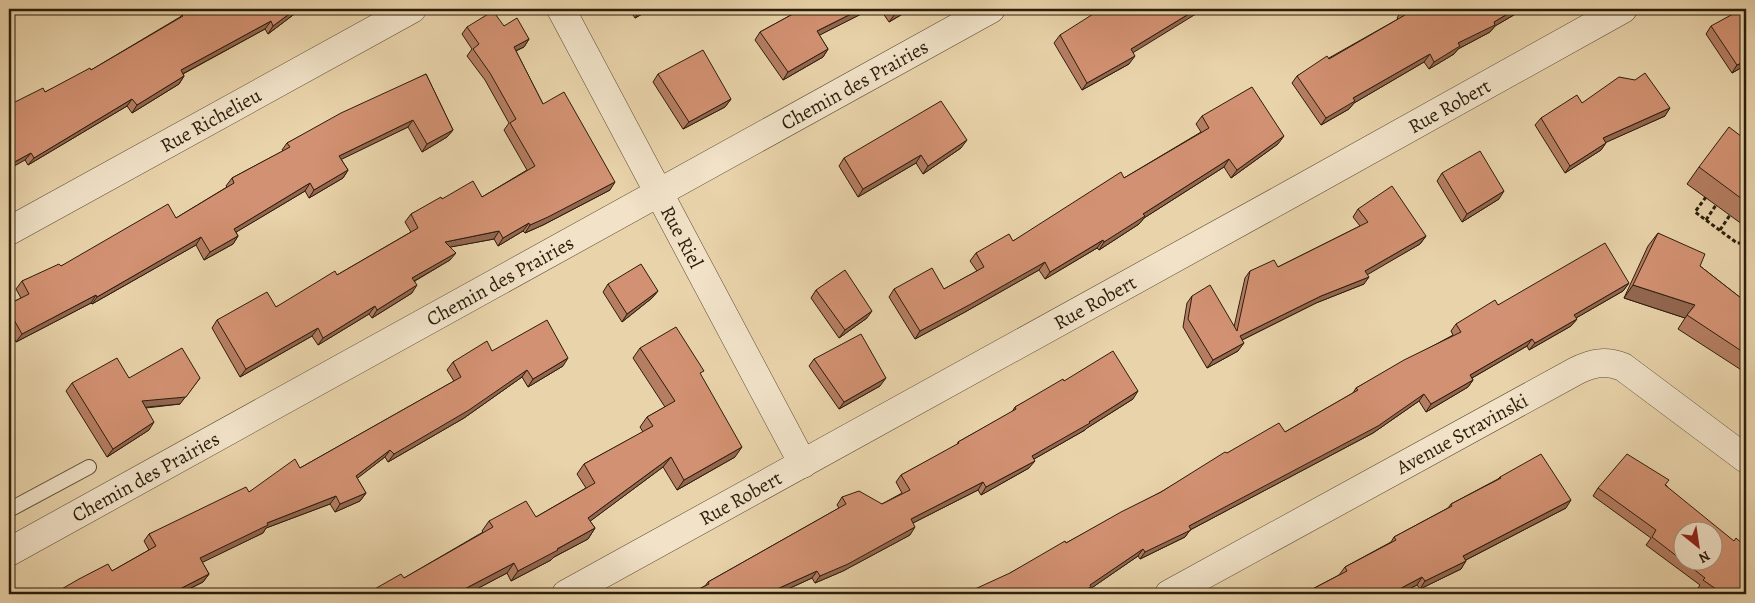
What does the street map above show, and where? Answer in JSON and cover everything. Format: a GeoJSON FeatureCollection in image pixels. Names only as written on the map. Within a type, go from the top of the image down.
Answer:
{"type":"FeatureCollection","features":[{"type":"Feature","properties":{"kind":"street","name":"Rue Richelieu"},"geometry":{"type":"LineString","coordinates":[[9,230],[412,9]]}},
{"type":"Feature","properties":{"kind":"street","name":"Rue Riel"},"geometry":{"type":"LineString","coordinates":[[561,9],[803,464]]}},
{"type":"Feature","properties":{"kind":"street","name":"Chemin des Prairies"},"geometry":{"type":"LineString","coordinates":[[9,550],[991,9]]}},
{"type":"Feature","properties":{"kind":"street","name":"Rue Robert"},"geometry":{"type":"LineString","coordinates":[[566,594],[1623,9]]}},
{"type":"Feature","properties":{"kind":"street","name":"Avenue Stravinski"},"geometry":{"type":"LineString","coordinates":[[1169,594],[1576,371],[1594,364],[1608,362],[1629,371],[1746,459]]}},
{"type":"Feature","properties":{"kind":"lane"},"geometry":{"type":"LineString","coordinates":[[9,510],[89,467]]}},
{"type":"Feature","properties":{"kind":"path"},"geometry":{"type":"LineString","coordinates":[[1706,197],[1695,212],[1737,243],[1746,243]]}},
{"type":"Feature","properties":{"kind":"path"},"geometry":{"type":"LineString","coordinates":[[1706,220],[1716,205]]}},
{"type":"Feature","properties":{"kind":"path"},"geometry":{"type":"LineString","coordinates":[[1720,230],[1730,215]]}},
{"type":"Feature","properties":{"kind":"building"},"geometry":{"type":"Polygon","coordinates":[[[191,9],[296,9],[273,26],[271,21],[181,70],[184,76],[137,105],[132,99],[34,158],[31,153],[9,165],[9,105],[43,88],[45,92],[90,68],[91,70],[183,16],[191,9]]]}},
{"type":"Feature","properties":{"kind":"building"},"geometry":{"type":"Polygon","coordinates":[[[802,9],[861,9],[817,31],[828,49],[788,72],[760,32],[802,9]]]}},
{"type":"Feature","properties":{"kind":"building"},"geometry":{"type":"Polygon","coordinates":[[[891,9],[904,9],[895,14],[891,9]]]}},
{"type":"Feature","properties":{"kind":"building"},"geometry":{"type":"Polygon","coordinates":[[[1101,9],[1110,9],[1113,15],[1119,9],[1197,9],[1131,49],[1135,56],[1087,83],[1060,35],[1101,9]]]}},
{"type":"Feature","properties":{"kind":"building"},"geometry":{"type":"Polygon","coordinates":[[[1516,9],[1494,22],[1495,25],[1458,43],[1460,46],[1434,62],[1430,54],[1353,98],[1355,101],[1326,118],[1297,76],[1327,56],[1329,59],[1405,15],[1402,10],[1516,9]]]}},
{"type":"Feature","properties":{"kind":"building"},"geometry":{"type":"Polygon","coordinates":[[[1742,9],[1746,9],[1746,61],[1737,65],[1711,26],[1742,9]]]}},
{"type":"Feature","properties":{"kind":"building"},"geometry":{"type":"Polygon","coordinates":[[[493,11],[504,26],[517,18],[529,39],[514,47],[543,104],[564,92],[615,182],[548,217],[530,225],[529,223],[503,238],[499,231],[445,242],[456,253],[412,278],[417,285],[377,310],[375,306],[323,338],[318,328],[246,369],[217,320],[267,292],[276,307],[335,271],[337,275],[418,228],[411,214],[441,197],[442,199],[473,181],[482,197],[535,166],[510,123],[516,119],[490,73],[473,49],[479,44],[467,27],[493,11]]]}},
{"type":"Feature","properties":{"kind":"building"},"geometry":{"type":"Polygon","coordinates":[[[703,50],[731,99],[689,122],[658,74],[703,50]]]}},
{"type":"Feature","properties":{"kind":"building"},"geometry":{"type":"Polygon","coordinates":[[[1645,73],[1670,108],[1603,138],[1606,143],[1570,166],[1541,118],[1577,95],[1582,103],[1619,77],[1635,80],[1645,73]]]}},
{"type":"Feature","properties":{"kind":"building"},"geometry":{"type":"Polygon","coordinates":[[[426,74],[453,130],[427,144],[413,120],[339,156],[348,170],[314,190],[310,183],[234,229],[238,236],[210,252],[201,237],[97,297],[96,295],[22,334],[9,311],[9,304],[29,294],[22,281],[59,264],[61,266],[168,204],[176,218],[234,183],[232,178],[290,147],[287,143],[341,113],[426,74]]]}},
{"type":"Feature","properties":{"kind":"building"},"geometry":{"type":"Polygon","coordinates":[[[1252,87],[1284,136],[1237,170],[1229,159],[1143,214],[1145,216],[1104,242],[1103,240],[1050,272],[1045,262],[920,331],[894,289],[932,268],[944,289],[984,267],[976,253],[1009,234],[1013,241],[1121,172],[1124,178],[1209,128],[1202,116],[1252,87]]]}},
{"type":"Feature","properties":{"kind":"building"},"geometry":{"type":"Polygon","coordinates":[[[941,101],[967,140],[928,166],[921,155],[863,189],[844,158],[941,101]]]}},
{"type":"Feature","properties":{"kind":"building"},"geometry":{"type":"Polygon","coordinates":[[[1729,127],[1746,140],[1746,202],[1699,167],[1729,127]]]}},
{"type":"Feature","properties":{"kind":"building"},"geometry":{"type":"Polygon","coordinates":[[[1480,151],[1504,191],[1467,214],[1442,173],[1480,151]]]}},
{"type":"Feature","properties":{"kind":"building"},"geometry":{"type":"Polygon","coordinates":[[[1392,186],[1426,236],[1365,271],[1369,277],[1321,296],[1240,336],[1244,343],[1213,360],[1188,319],[1192,296],[1210,285],[1237,331],[1250,271],[1274,260],[1278,267],[1368,222],[1358,209],[1392,186]]]}},
{"type":"Feature","properties":{"kind":"building"},"geometry":{"type":"Polygon","coordinates":[[[1658,233],[1705,254],[1700,266],[1746,302],[1746,354],[1687,315],[1695,305],[1633,285],[1658,233]]]}},
{"type":"Feature","properties":{"kind":"building"},"geometry":{"type":"Polygon","coordinates":[[[1605,243],[1629,283],[1574,315],[1577,319],[1535,343],[1532,339],[1470,375],[1473,380],[1431,404],[1424,394],[1378,426],[1189,526],[1191,530],[1145,552],[1143,549],[1090,585],[1091,587],[1076,594],[964,594],[1010,573],[1065,541],[1066,543],[1161,492],[1225,452],[1227,453],[1279,423],[1285,432],[1358,390],[1356,388],[1404,360],[1461,332],[1456,324],[1495,300],[1498,305],[1605,243]]]}},
{"type":"Feature","properties":{"kind":"building"},"geometry":{"type":"Polygon","coordinates":[[[641,264],[658,291],[627,314],[608,284],[641,264]]]}},
{"type":"Feature","properties":{"kind":"building"},"geometry":{"type":"Polygon","coordinates":[[[845,270],[872,311],[845,330],[816,290],[845,270]]]}},
{"type":"Feature","properties":{"kind":"building"},"geometry":{"type":"Polygon","coordinates":[[[547,320],[568,358],[533,379],[527,370],[469,410],[394,454],[390,450],[356,476],[366,493],[340,504],[336,496],[267,523],[268,525],[200,558],[209,574],[170,594],[53,594],[108,564],[112,571],[156,546],[149,534],[246,487],[249,492],[295,459],[300,468],[461,377],[453,362],[487,341],[492,351],[547,320]]]}},
{"type":"Feature","properties":{"kind":"building"},"geometry":{"type":"Polygon","coordinates":[[[676,327],[704,371],[700,373],[742,447],[684,480],[671,457],[588,518],[595,528],[518,571],[514,563],[455,594],[366,594],[401,574],[404,578],[493,527],[489,521],[526,501],[536,517],[595,483],[584,464],[653,426],[647,417],[675,401],[640,348],[676,327]]]}},
{"type":"Feature","properties":{"kind":"building"},"geometry":{"type":"Polygon","coordinates":[[[861,334],[886,378],[844,402],[814,359],[861,334]]]}},
{"type":"Feature","properties":{"kind":"building"},"geometry":{"type":"Polygon","coordinates":[[[182,348],[200,378],[186,397],[142,401],[154,422],[113,449],[72,383],[117,358],[129,378],[182,348]]]}},
{"type":"Feature","properties":{"kind":"building"},"geometry":{"type":"Polygon","coordinates":[[[1113,351],[1138,391],[1090,423],[1032,456],[1035,461],[986,487],[983,482],[911,519],[915,527],[848,564],[820,576],[817,571],[766,594],[689,594],[846,504],[842,497],[859,491],[882,504],[910,490],[901,475],[959,443],[1016,409],[1015,407],[1063,379],[1064,381],[1113,351]]]}},
{"type":"Feature","properties":{"kind":"building"},"geometry":{"type":"Polygon","coordinates":[[[1541,454],[1571,500],[1463,556],[1466,561],[1425,581],[1422,577],[1390,594],[1303,594],[1347,571],[1345,567],[1396,540],[1394,537],[1452,506],[1451,504],[1501,478],[1541,454]]]}},
{"type":"Feature","properties":{"kind":"building"},"geometry":{"type":"Polygon","coordinates":[[[1627,454],[1669,480],[1665,485],[1708,520],[1672,520],[1672,552],[1652,537],[1656,530],[1598,488],[1627,454]]]}},
{"type":"Feature","properties":{"kind":"building"},"geometry":{"type":"Polygon","coordinates":[[[1722,531],[1734,541],[1736,538],[1746,547],[1746,594],[1723,594],[1703,580],[1705,578],[1695,570],[1722,570],[1722,531]]]}}]}
